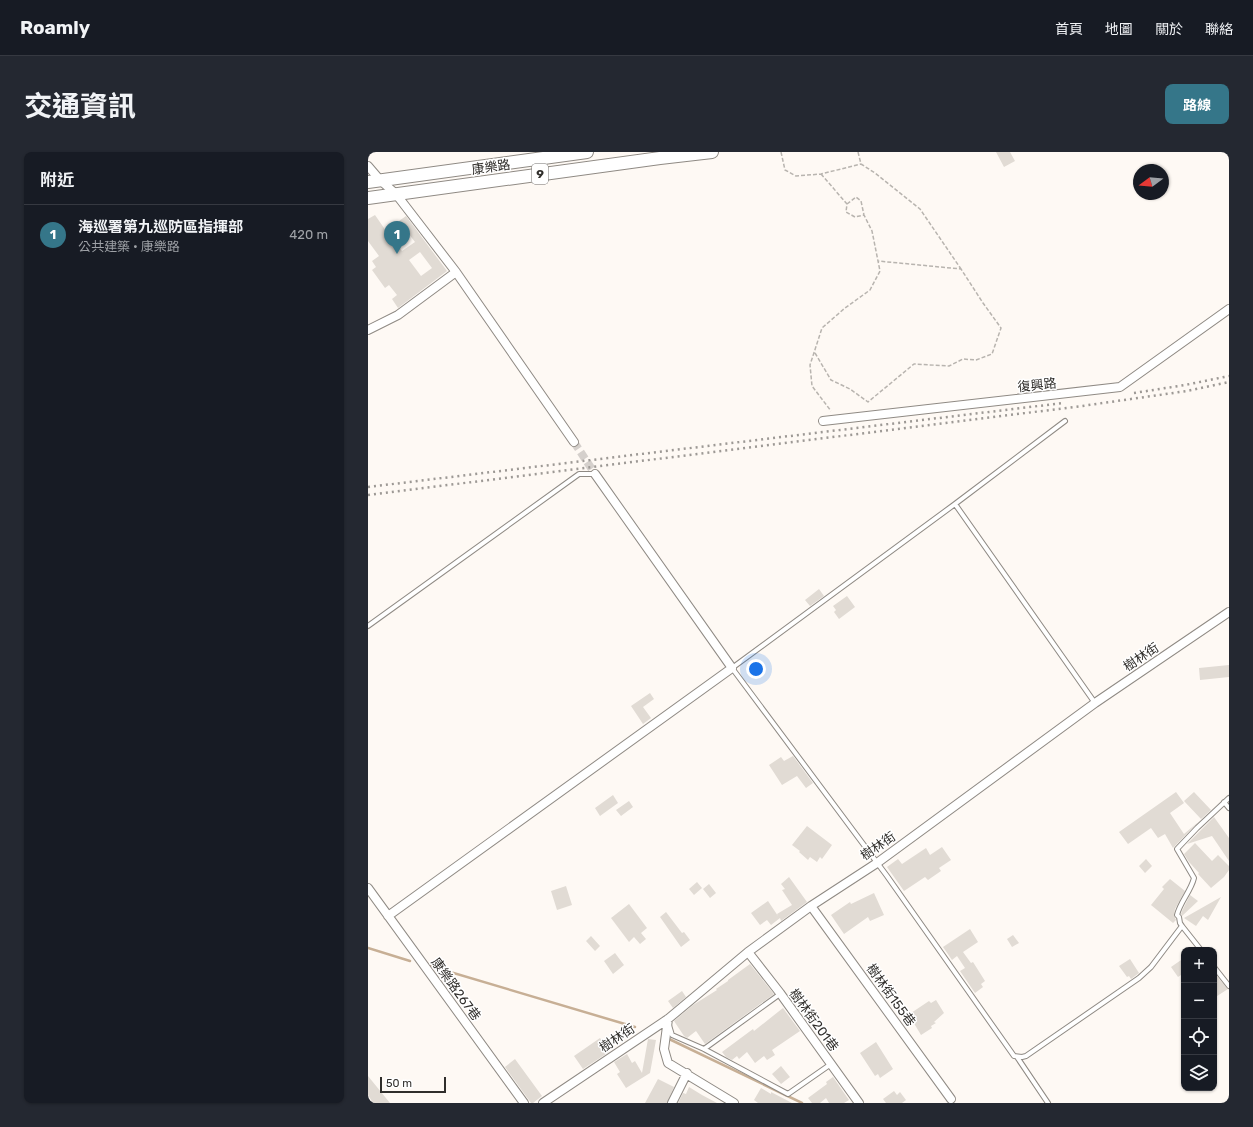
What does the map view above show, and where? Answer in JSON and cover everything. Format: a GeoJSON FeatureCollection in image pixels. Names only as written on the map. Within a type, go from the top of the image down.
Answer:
{"type":"FeatureCollection","features":[{"type":"Feature","properties":{"kind":"main road","name":"康樂路"},"geometry":{"type":"LineString","coordinates":[[374,181],[587,152]]}},
{"type":"Feature","properties":{"kind":"main road","name":"康樂路"},"geometry":{"type":"LineString","coordinates":[[368,198],[659,155],[712,152]]}},
{"type":"Feature","properties":{"kind":"street"},"geometry":{"type":"LineString","coordinates":[[368,166],[374,181],[396,194],[456,272],[574,442]]}},
{"type":"Feature","properties":{"kind":"street"},"geometry":{"type":"LineString","coordinates":[[368,330],[398,315],[456,272]]}},
{"type":"Feature","properties":{"kind":"street","name":"復興路"},"geometry":{"type":"LineString","coordinates":[[823,421],[1120,387],[1229,308]]}},
{"type":"Feature","properties":{"kind":"street"},"geometry":{"type":"LineString","coordinates":[[388,916],[732,668],[595,474]]}},
{"type":"Feature","properties":{"kind":"street","name":"樹林街"},"geometry":{"type":"LineString","coordinates":[[543,1103],[668,1019],[748,952],[811,906],[876,863],[1094,703],[1229,612]]}},
{"type":"Feature","properties":{"kind":"street","name":"康樂路267巷"},"geometry":{"type":"LineString","coordinates":[[368,888],[524,1103]]}},
{"type":"Feature","properties":{"kind":"street","name":"樹林街155巷"},"geometry":{"type":"LineString","coordinates":[[811,906],[951,1099]]}},
{"type":"Feature","properties":{"kind":"street","name":"樹林街201巷"},"geometry":{"type":"LineString","coordinates":[[748,952],[780,993],[859,1103]]}},
{"type":"Feature","properties":{"kind":"street"},"geometry":{"type":"LineString","coordinates":[[668,1019],[664,1049],[668,1063],[687,1073],[730,1102]]}},
{"type":"Feature","properties":{"kind":"street"},"geometry":{"type":"LineString","coordinates":[[672,1103],[687,1073]]}},
{"type":"Feature","properties":{"kind":"lane"},"geometry":{"type":"LineString","coordinates":[[1048,1103],[1017,1057],[1014,1056],[876,863],[732,668],[1065,421]]}},
{"type":"Feature","properties":{"kind":"lane"},"geometry":{"type":"LineString","coordinates":[[368,626],[579,474],[595,474]]}},
{"type":"Feature","properties":{"kind":"lane"},"geometry":{"type":"LineString","coordinates":[[955,504],[1094,703]]}},
{"type":"Feature","properties":{"kind":"lane"},"geometry":{"type":"LineString","coordinates":[[1199,947],[1182,926],[1179,917],[1177,916],[1178,910],[1190,889],[1194,878],[1177,849],[1229,798]]}},
{"type":"Feature","properties":{"kind":"lane"},"geometry":{"type":"LineString","coordinates":[[1224,802],[1229,808]]}},
{"type":"Feature","properties":{"kind":"lane"},"geometry":{"type":"LineString","coordinates":[[1017,1057],[1026,1056],[1139,978],[1151,967],[1182,926]]}},
{"type":"Feature","properties":{"kind":"lane"},"geometry":{"type":"LineString","coordinates":[[1217,971],[1229,986]]}},
{"type":"Feature","properties":{"kind":"lane"},"geometry":{"type":"LineString","coordinates":[[704,1049],[780,993]]}},
{"type":"Feature","properties":{"kind":"lane"},"geometry":{"type":"LineString","coordinates":[[668,1019],[672,1036],[704,1049],[788,1094],[831,1064]]}},
{"type":"Feature","properties":{"kind":"path"},"geometry":{"type":"LineString","coordinates":[[781,152],[785,170],[796,176],[821,174],[861,164]]}},
{"type":"Feature","properties":{"kind":"path"},"geometry":{"type":"LineString","coordinates":[[815,353],[831,380],[850,389],[868,402],[914,364],[949,366],[962,360],[976,360],[992,354],[1001,328],[920,209],[876,173],[861,164],[858,152]]}},
{"type":"Feature","properties":{"kind":"path"},"geometry":{"type":"LineString","coordinates":[[821,174],[847,204]]}},
{"type":"Feature","properties":{"kind":"path"},"geometry":{"type":"LineString","coordinates":[[837,419],[812,386],[810,366],[822,328],[845,308],[870,290],[880,271],[872,231],[864,215],[861,201],[856,197],[847,204],[846,212],[855,217],[864,215]]}},
{"type":"Feature","properties":{"kind":"path"},"geometry":{"type":"LineString","coordinates":[[878,261],[961,269]]}},
{"type":"Feature","properties":{"kind":"building"},"geometry":{"type":"Polygon","coordinates":[[[996,152],[1010,152],[1015,161],[1004,167],[996,152]]]}},
{"type":"Feature","properties":{"kind":"building"},"geometry":{"type":"Polygon","coordinates":[[[375,215],[395,244],[396,243],[402,251],[415,242],[399,221],[406,216],[447,271],[398,308],[392,299],[397,295],[389,285],[385,288],[372,270],[376,267],[372,261],[379,256],[368,241],[368,219],[375,215]],[[420,252],[409,260],[421,276],[432,268],[420,252]]]}},
{"type":"Feature","properties":{"kind":"building"},"geometry":{"type":"Polygon","coordinates":[[[819,589],[824,596],[810,606],[805,600],[819,589]]]}},
{"type":"Feature","properties":{"kind":"building"},"geometry":{"type":"Polygon","coordinates":[[[847,596],[855,607],[839,619],[834,612],[836,610],[833,606],[847,596]]]}},
{"type":"Feature","properties":{"kind":"building"},"geometry":{"type":"Polygon","coordinates":[[[1229,665],[1229,677],[1200,680],[1199,668],[1229,665]]]}},
{"type":"Feature","properties":{"kind":"building"},"geometry":{"type":"Polygon","coordinates":[[[650,693],[654,699],[643,707],[651,718],[643,724],[631,706],[650,693]]]}},
{"type":"Feature","properties":{"kind":"building"},"geometry":{"type":"Polygon","coordinates":[[[793,756],[813,783],[806,788],[797,776],[782,785],[769,765],[781,757],[784,761],[793,756]]]}},
{"type":"Feature","properties":{"kind":"building"},"geometry":{"type":"Polygon","coordinates":[[[1176,792],[1184,803],[1170,813],[1184,834],[1198,822],[1173,848],[1165,834],[1158,838],[1151,828],[1128,844],[1119,832],[1176,792]]]}},
{"type":"Feature","properties":{"kind":"building"},"geometry":{"type":"Polygon","coordinates":[[[1194,792],[1211,810],[1201,819],[1184,801],[1194,792]]]}},
{"type":"Feature","properties":{"kind":"building"},"geometry":{"type":"Polygon","coordinates":[[[613,795],[618,803],[600,816],[595,808],[613,795]]]}},
{"type":"Feature","properties":{"kind":"building"},"geometry":{"type":"Polygon","coordinates":[[[629,801],[633,807],[621,816],[616,810],[629,801]]]}},
{"type":"Feature","properties":{"kind":"building"},"geometry":{"type":"Polygon","coordinates":[[[1214,817],[1229,838],[1229,861],[1212,836],[1187,844],[1214,817]]]}},
{"type":"Feature","properties":{"kind":"building"},"geometry":{"type":"Polygon","coordinates":[[[807,826],[832,845],[822,859],[820,857],[817,862],[810,857],[808,860],[792,845],[807,826]]]}},
{"type":"Feature","properties":{"kind":"building"},"geometry":{"type":"Polygon","coordinates":[[[1195,843],[1212,861],[1218,855],[1229,866],[1229,870],[1224,877],[1211,888],[1198,874],[1199,873],[1184,854],[1195,843]]]}},
{"type":"Feature","properties":{"kind":"building"},"geometry":{"type":"Polygon","coordinates":[[[942,847],[951,860],[939,868],[941,871],[928,880],[925,877],[904,891],[887,867],[898,859],[902,864],[926,848],[930,855],[942,847]]]}},
{"type":"Feature","properties":{"kind":"building"},"geometry":{"type":"Polygon","coordinates":[[[1146,859],[1152,866],[1145,873],[1139,866],[1146,859]]]}},
{"type":"Feature","properties":{"kind":"building"},"geometry":{"type":"Polygon","coordinates":[[[789,877],[807,902],[781,921],[780,918],[771,925],[767,920],[760,925],[751,913],[768,901],[778,916],[777,914],[792,905],[782,890],[785,889],[781,884],[789,877]]]}},
{"type":"Feature","properties":{"kind":"building"},"geometry":{"type":"Polygon","coordinates":[[[1170,879],[1185,891],[1175,909],[1174,915],[1176,920],[1173,923],[1151,905],[1164,889],[1162,887],[1170,879]]]}},
{"type":"Feature","properties":{"kind":"building"},"geometry":{"type":"Polygon","coordinates":[[[697,882],[702,888],[694,895],[689,889],[697,882]]]}},
{"type":"Feature","properties":{"kind":"building"},"geometry":{"type":"Polygon","coordinates":[[[709,884],[716,893],[710,898],[703,889],[709,884]]]}},
{"type":"Feature","properties":{"kind":"building"},"geometry":{"type":"Polygon","coordinates":[[[566,886],[572,905],[557,910],[551,891],[566,886]]]}},
{"type":"Feature","properties":{"kind":"building"},"geometry":{"type":"Polygon","coordinates":[[[874,893],[884,915],[870,921],[868,917],[844,934],[831,915],[850,902],[851,904],[874,893]]]}},
{"type":"Feature","properties":{"kind":"building"},"geometry":{"type":"Polygon","coordinates":[[[1190,895],[1198,901],[1182,916],[1182,911],[1190,895]]]}},
{"type":"Feature","properties":{"kind":"building"},"geometry":{"type":"Polygon","coordinates":[[[1221,897],[1208,920],[1203,916],[1196,926],[1184,918],[1221,897]]]}},
{"type":"Feature","properties":{"kind":"building"},"geometry":{"type":"Polygon","coordinates":[[[629,904],[647,928],[641,933],[646,939],[640,944],[634,937],[629,942],[611,918],[629,904]]]}},
{"type":"Feature","properties":{"kind":"building"},"geometry":{"type":"Polygon","coordinates":[[[666,912],[682,933],[684,932],[690,940],[681,947],[660,917],[666,912]]]}},
{"type":"Feature","properties":{"kind":"building"},"geometry":{"type":"Polygon","coordinates":[[[970,929],[978,942],[963,952],[971,963],[973,962],[985,981],[981,984],[983,987],[975,993],[960,971],[965,968],[957,956],[952,960],[943,947],[970,929]]]}},
{"type":"Feature","properties":{"kind":"building"},"geometry":{"type":"Polygon","coordinates":[[[1013,935],[1019,943],[1012,947],[1007,939],[1013,935]]]}},
{"type":"Feature","properties":{"kind":"building"},"geometry":{"type":"Polygon","coordinates":[[[591,936],[600,946],[595,951],[586,941],[591,936]]]}},
{"type":"Feature","properties":{"kind":"building"},"geometry":{"type":"Polygon","coordinates":[[[615,953],[624,965],[613,974],[604,961],[615,953]]]}},
{"type":"Feature","properties":{"kind":"building"},"geometry":{"type":"Polygon","coordinates":[[[1130,959],[1139,973],[1131,979],[1129,976],[1127,977],[1119,966],[1130,959]]]}},
{"type":"Feature","properties":{"kind":"building"},"geometry":{"type":"Polygon","coordinates":[[[1181,960],[1181,975],[1178,977],[1171,967],[1181,960]]]}},
{"type":"Feature","properties":{"kind":"building"},"geometry":{"type":"Polygon","coordinates":[[[750,964],[774,994],[705,1044],[696,1031],[687,1038],[684,1036],[674,1021],[693,1005],[717,990],[716,989],[750,964]]]}},
{"type":"Feature","properties":{"kind":"building"},"geometry":{"type":"Polygon","coordinates":[[[1217,976],[1228,989],[1217,996],[1217,976]]]}},
{"type":"Feature","properties":{"kind":"building"},"geometry":{"type":"Polygon","coordinates":[[[682,991],[686,997],[673,1008],[668,1001],[682,991]]]}},
{"type":"Feature","properties":{"kind":"building"},"geometry":{"type":"Polygon","coordinates":[[[936,1000],[944,1013],[934,1022],[936,1023],[931,1026],[932,1028],[921,1035],[912,1020],[915,1018],[911,1013],[929,1001],[931,1003],[936,1000]]]}},
{"type":"Feature","properties":{"kind":"building"},"geometry":{"type":"Polygon","coordinates":[[[783,1008],[800,1031],[772,1050],[775,1055],[767,1060],[764,1056],[755,1063],[747,1052],[739,1059],[737,1056],[732,1060],[726,1057],[722,1052],[753,1029],[754,1031],[783,1008]]]}},
{"type":"Feature","properties":{"kind":"building"},"geometry":{"type":"Polygon","coordinates":[[[600,1038],[609,1052],[583,1069],[574,1056],[600,1038]]]}},
{"type":"Feature","properties":{"kind":"building"},"geometry":{"type":"Polygon","coordinates":[[[648,1039],[656,1040],[650,1073],[626,1088],[617,1074],[620,1072],[614,1062],[627,1054],[632,1063],[635,1061],[642,1073],[648,1039]]]}},
{"type":"Feature","properties":{"kind":"building"},"geometry":{"type":"Polygon","coordinates":[[[876,1042],[893,1069],[880,1078],[878,1074],[875,1076],[860,1053],[876,1042]]]}},
{"type":"Feature","properties":{"kind":"building"},"geometry":{"type":"Polygon","coordinates":[[[515,1059],[542,1096],[533,1103],[531,1103],[505,1067],[515,1059]]]}},
{"type":"Feature","properties":{"kind":"building"},"geometry":{"type":"Polygon","coordinates":[[[781,1066],[790,1077],[781,1084],[772,1074],[781,1066]]]}},
{"type":"Feature","properties":{"kind":"building"},"geometry":{"type":"Polygon","coordinates":[[[368,1076],[390,1103],[373,1103],[368,1095],[368,1076]]]}},
{"type":"Feature","properties":{"kind":"building"},"geometry":{"type":"Polygon","coordinates":[[[833,1077],[849,1100],[844,1103],[829,1103],[826,1098],[820,1103],[812,1103],[808,1098],[827,1084],[826,1082],[833,1077]]]}},
{"type":"Feature","properties":{"kind":"building"},"geometry":{"type":"Polygon","coordinates":[[[658,1079],[674,1087],[667,1103],[645,1103],[658,1079]]]}},
{"type":"Feature","properties":{"kind":"building"},"geometry":{"type":"Polygon","coordinates":[[[689,1087],[717,1103],[678,1103],[683,1093],[686,1094],[689,1087]]]}},
{"type":"Feature","properties":{"kind":"building"},"geometry":{"type":"Polygon","coordinates":[[[761,1088],[792,1103],[758,1103],[754,1100],[761,1088]]]}},
{"type":"Feature","properties":{"kind":"building"},"geometry":{"type":"Polygon","coordinates":[[[894,1091],[897,1095],[900,1092],[906,1100],[902,1103],[886,1103],[883,1099],[894,1091]]]}},
{"type":"Feature","properties":{"kind":"waterway"},"geometry":{"type":"LineString","coordinates":[[368,948],[410,961]]}},
{"type":"Feature","properties":{"kind":"waterway"},"geometry":{"type":"LineString","coordinates":[[430,966],[635,1027]]}},
{"type":"Feature","properties":{"kind":"waterway"},"geometry":{"type":"LineString","coordinates":[[667,1038],[802,1103]]}},
{"type":"Feature","properties":{"kind":"tunnel"},"geometry":{"type":"LineString","coordinates":[[574,442],[595,474]]}},
{"type":"Feature","properties":{"kind":"railway"},"geometry":{"type":"LineString","coordinates":[[1134,393],[1229,376]]}},
{"type":"Feature","properties":{"kind":"railway"},"geometry":{"type":"LineString","coordinates":[[368,495],[1082,406],[1187,391],[1229,382]]}},
{"type":"Feature","properties":{"kind":"railway"},"geometry":{"type":"LineString","coordinates":[[368,487],[1063,403]]}},
{"type":"Feature","properties":{"kind":"place","name":"海巡署第九巡防區指揮部"},"geometry":{"type":"Point","coordinates":[397,254]}}]}
